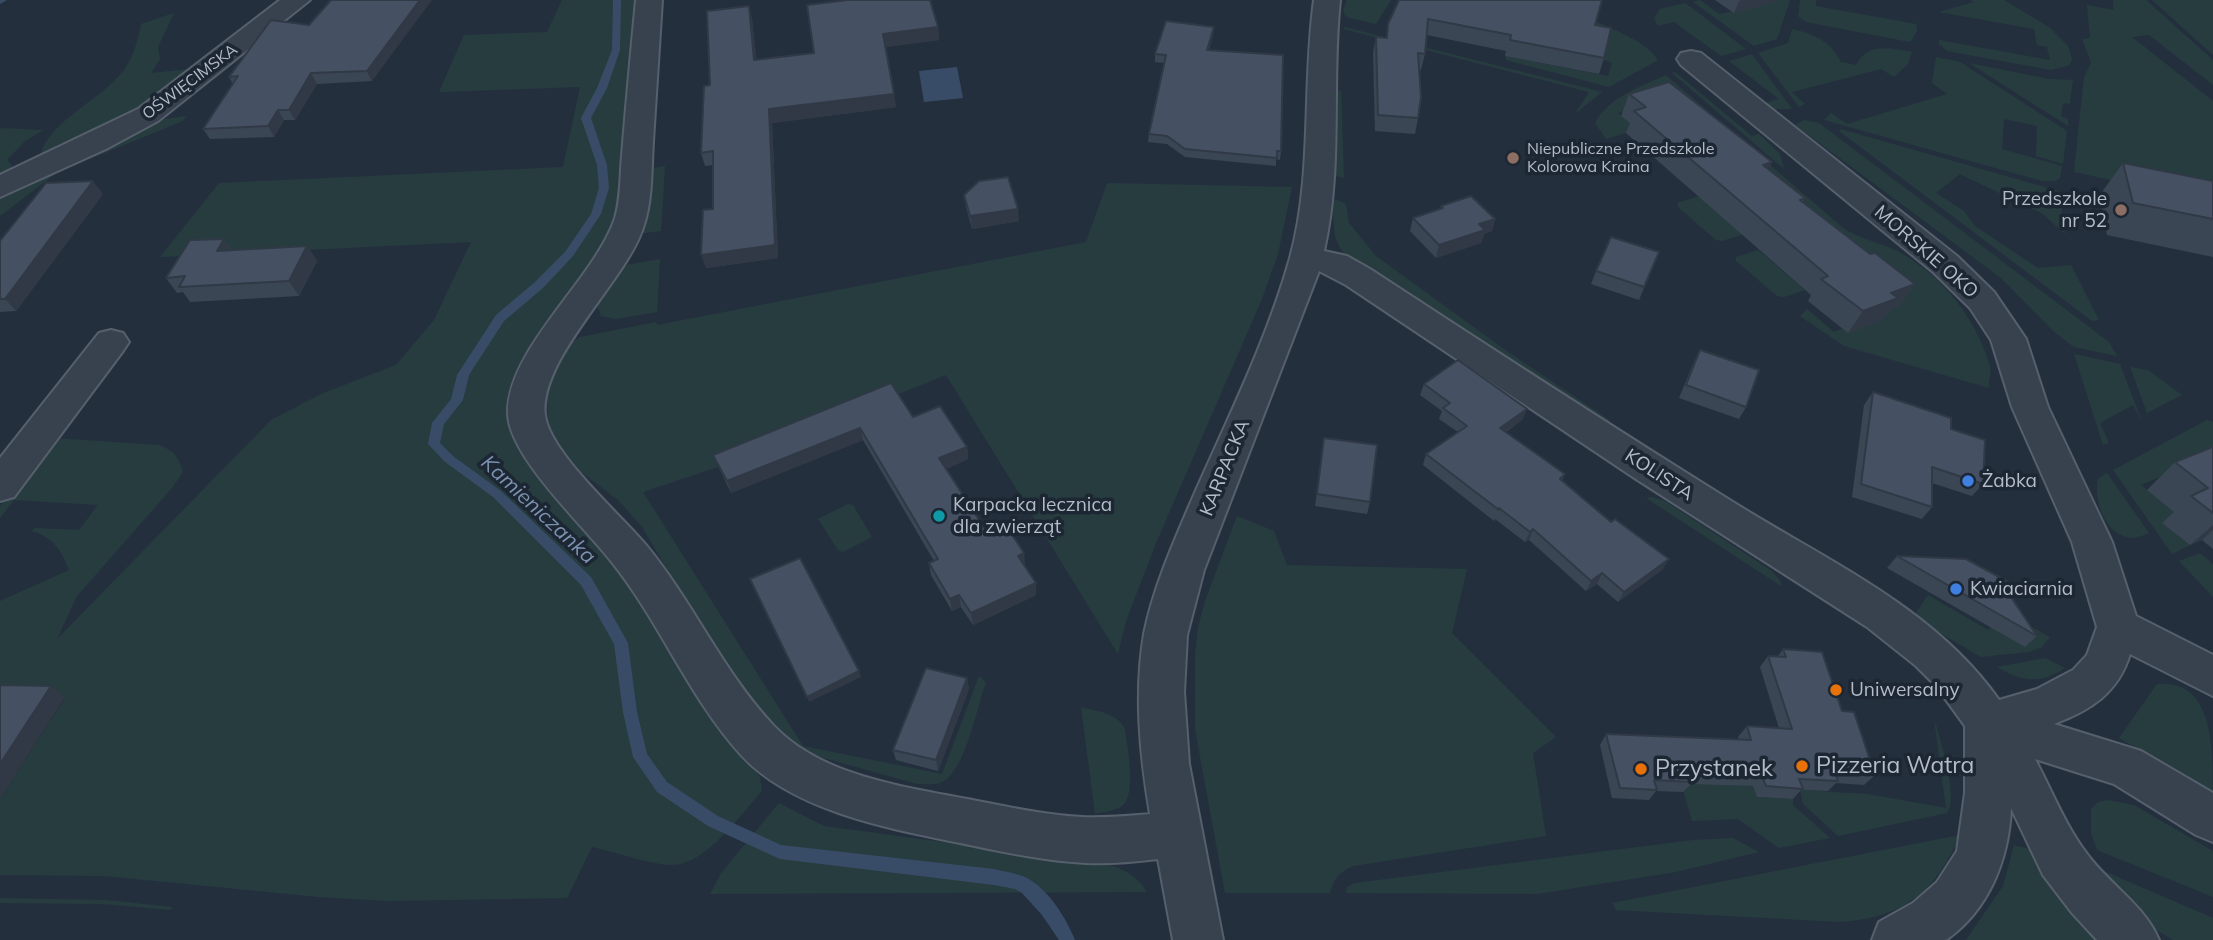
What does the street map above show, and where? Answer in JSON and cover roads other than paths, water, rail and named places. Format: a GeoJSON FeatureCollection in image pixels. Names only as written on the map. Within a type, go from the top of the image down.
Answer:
{"type":"FeatureCollection","features":[{"type":"Feature","properties":{"kind":"street","name":"OŚWIĘCIMSKA"},"geometry":{"type":"LineString","coordinates":[[0,187],[148,115],[296,0]]}},
{"type":"Feature","properties":{"kind":"street"},"geometry":{"type":"LineString","coordinates":[[649,0],[632,216],[621,242],[562,330],[531,388],[527,402],[528,428],[541,453],[598,516],[661,596],[740,721],[763,747],[794,769],[882,803],[1001,828],[1082,840],[1178,834]]}},
{"type":"Feature","properties":{"kind":"street","name":"KARPACKA"},"geometry":{"type":"LineString","coordinates":[[1198,940],[1165,752],[1161,690],[1163,654],[1170,618],[1191,552],[1288,312],[1306,257],[1319,180],[1322,47],[1327,0]]}},
{"type":"Feature","properties":{"kind":"street","name":"MORSKIE OKO"},"geometry":{"type":"LineString","coordinates":[[1691,59],[1945,264],[1990,310],[2008,339],[2030,407],[2092,542],[2118,627]]}},
{"type":"Feature","properties":{"kind":"street","name":"KOLISTA"},"geometry":{"type":"LineString","coordinates":[[1306,257],[1335,264],[1358,277],[1614,446],[1900,629],[1951,672],[2009,757],[2051,843],[2078,884],[2107,916],[2134,940]]}},
{"type":"Feature","properties":{"kind":"street"},"geometry":{"type":"LineString","coordinates":[[7,468],[111,342]]}},
{"type":"Feature","properties":{"kind":"street"},"geometry":{"type":"LineString","coordinates":[[1988,724],[2048,706],[2089,684],[2105,665],[2118,627],[2213,677]]}},
{"type":"Feature","properties":{"kind":"street"},"geometry":{"type":"LineString","coordinates":[[1988,724],[2125,766],[2213,819]]}},
{"type":"Feature","properties":{"kind":"street"},"geometry":{"type":"LineString","coordinates":[[1897,940],[1932,921],[1954,903],[1970,883],[1988,825],[1988,724]]}},
{"type":"Feature","properties":{"kind":"water"},"geometry":{"type":"Polygon","coordinates":[[[957,67],[963,98],[924,102],[919,71],[957,67]]]}},
{"type":"Feature","properties":{"kind":"waterway","name":"Kamieniczanka"},"geometry":{"type":"LineString","coordinates":[[617,0],[616,50],[602,88],[586,118],[602,165],[604,188],[596,214],[569,254],[539,285],[500,318],[463,375],[457,400],[438,423],[434,444],[449,459],[497,494],[586,581],[621,643],[630,712],[640,757],[662,787],[713,821],[780,852],[994,877],[1019,883],[1028,888],[1048,909],[1067,940]]}},
{"type":"Feature","properties":{"kind":"place","name":"Niepubliczne Przedszkole Kolorowa Kraina"},"geometry":{"type":"Point","coordinates":[1513,158]}},
{"type":"Feature","properties":{"kind":"place","name":"Przedszkole nr 52"},"geometry":{"type":"Point","coordinates":[2121,210]}},
{"type":"Feature","properties":{"kind":"place","name":"Żabka"},"geometry":{"type":"Point","coordinates":[1968,481]}},
{"type":"Feature","properties":{"kind":"place","name":"Karpacka lecznica dla zwierząt"},"geometry":{"type":"Point","coordinates":[939,516]}},
{"type":"Feature","properties":{"kind":"place","name":"Kwiaciarnia"},"geometry":{"type":"Point","coordinates":[1956,589]}},
{"type":"Feature","properties":{"kind":"place","name":"Uniwersalny"},"geometry":{"type":"Point","coordinates":[1836,690]}},
{"type":"Feature","properties":{"kind":"place","name":"Pizzeria Watra"},"geometry":{"type":"Point","coordinates":[1802,766]}},
{"type":"Feature","properties":{"kind":"place","name":"Przystanek"},"geometry":{"type":"Point","coordinates":[1641,769]}}]}
